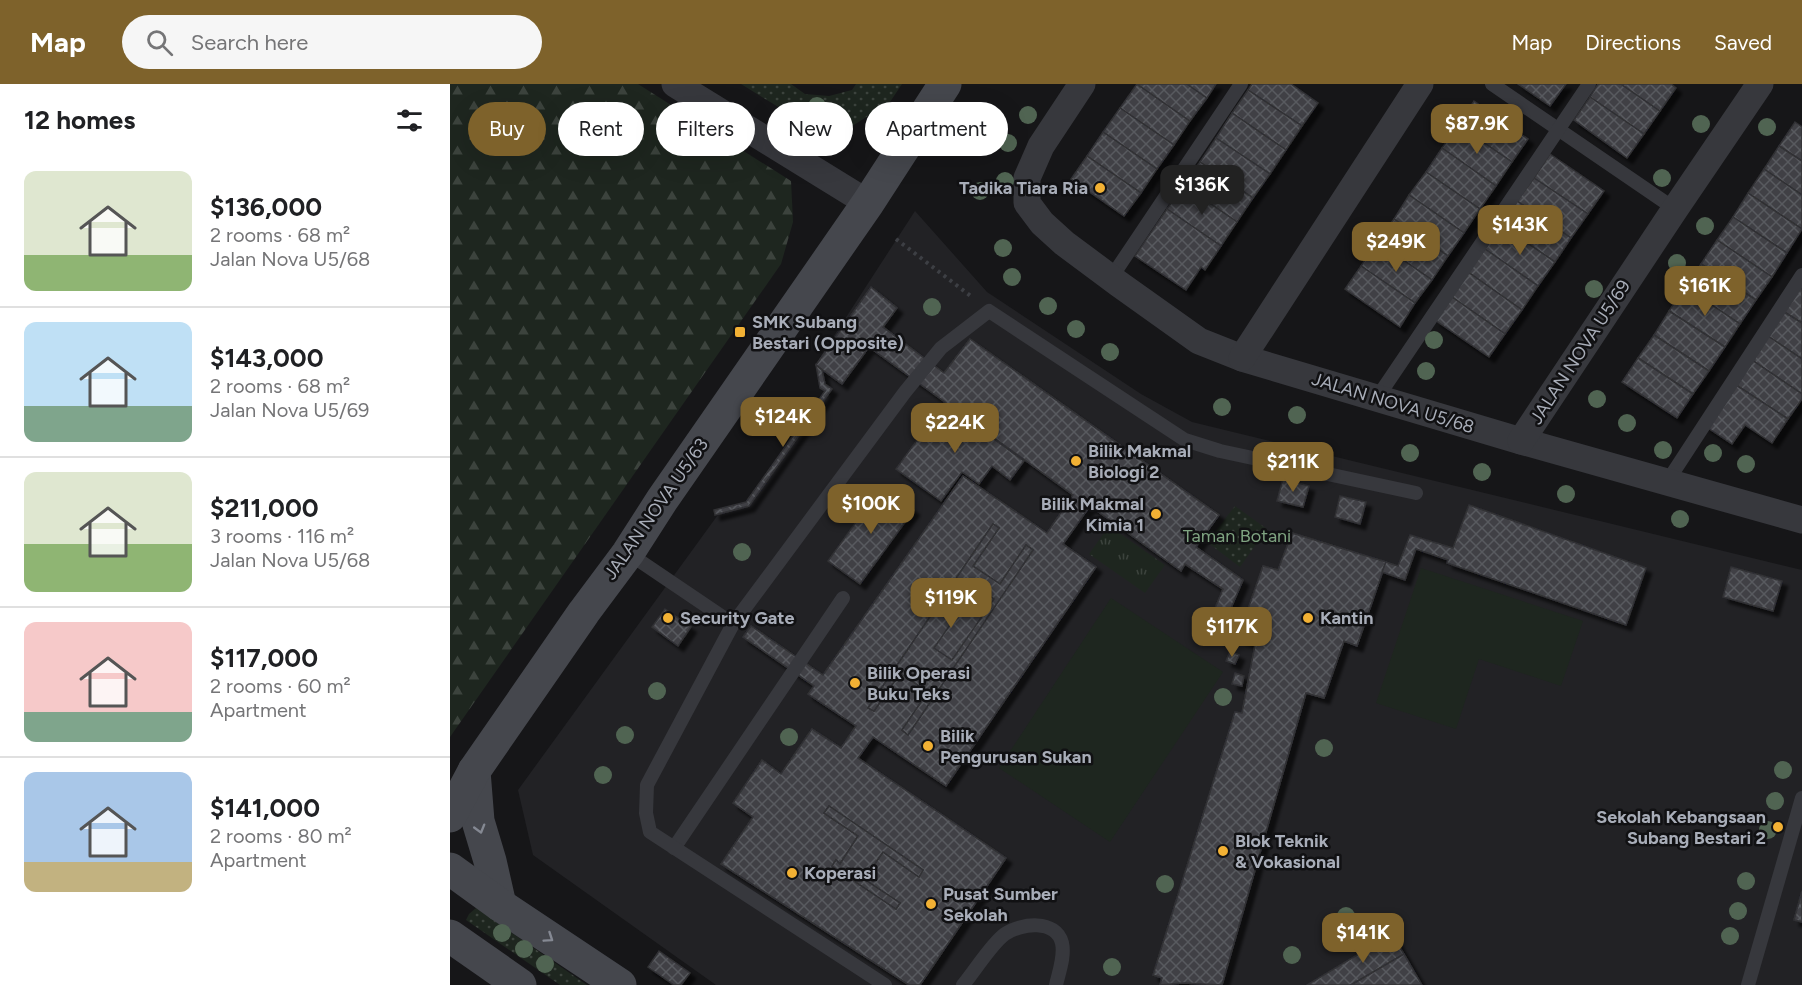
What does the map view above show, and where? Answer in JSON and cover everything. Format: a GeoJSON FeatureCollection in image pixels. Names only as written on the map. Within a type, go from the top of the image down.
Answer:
{"type":"FeatureCollection","features":[{"type":"Feature","properties":{"kind":"street"},"geometry":{"type":"LineString","coordinates":[[675,84],[868,203]]}},
{"type":"Feature","properties":{"kind":"street","name":"JALAN NOVA U5/63"},"geometry":{"type":"LineString","coordinates":[[450,816],[462,776],[628,553],[662,500],[868,203],[945,84]]}},
{"type":"Feature","properties":{"kind":"street","name":"JALAN NOVA U5/68"},"geometry":{"type":"LineString","coordinates":[[1082,84],[1041,146],[1027,178],[1027,203],[1042,223],[1064,243],[1199,341],[1242,358],[1521,441],[1802,520]]}},
{"type":"Feature","properties":{"kind":"street"},"geometry":{"type":"LineString","coordinates":[[1242,358],[1420,84]]}},
{"type":"Feature","properties":{"kind":"street","name":"JALAN NOVA U5/69"},"geometry":{"type":"LineString","coordinates":[[1521,441],[1760,84]]}},
{"type":"Feature","properties":{"kind":"street"},"geometry":{"type":"LineString","coordinates":[[462,776],[490,861],[500,905]]}},
{"type":"Feature","properties":{"kind":"street"},"geometry":{"type":"LineString","coordinates":[[450,868],[500,905],[620,985]]}},
{"type":"Feature","properties":{"kind":"street"},"geometry":{"type":"LineString","coordinates":[[454,942],[520,985]]}},
{"type":"Feature","properties":{"kind":"lane"},"geometry":{"type":"LineString","coordinates":[[1111,278],[1241,84]]}},
{"type":"Feature","properties":{"kind":"lane"},"geometry":{"type":"LineString","coordinates":[[1492,84],[1675,209]]}},
{"type":"Feature","properties":{"kind":"lane"},"geometry":{"type":"LineString","coordinates":[[1377,398],[1589,84]]}},
{"type":"Feature","properties":{"kind":"lane"},"geometry":{"type":"LineString","coordinates":[[1667,482],[1802,275]]}},
{"type":"Feature","properties":{"kind":"lane"},"geometry":{"type":"LineString","coordinates":[[885,985],[650,832],[646,813],[646,785],[733,624],[905,392],[941,348],[989,311],[1185,440],[1220,451],[1416,493]]}},
{"type":"Feature","properties":{"kind":"lane"},"geometry":{"type":"LineString","coordinates":[[628,553],[733,624]]}},
{"type":"Feature","properties":{"kind":"lane"},"geometry":{"type":"LineString","coordinates":[[674,849],[843,598]]}},
{"type":"Feature","properties":{"kind":"lane"},"geometry":{"type":"LineString","coordinates":[[1748,985],[1802,798]]}},
{"type":"Feature","properties":{"kind":"lane"},"geometry":{"type":"LineString","coordinates":[[963,985],[1004,934],[1022,925],[1041,925],[1053,931],[1062,941],[1063,954],[1056,985]]}},
{"type":"Feature","properties":{"kind":"path"},"geometry":{"type":"LineString","coordinates":[[896,239],[989,311]]}},
{"type":"Feature","properties":{"kind":"shaded area"},"geometry":{"type":"Polygon","coordinates":[[[915,211],[987,292],[1141,394],[1192,422],[1802,570],[1802,985],[716,985],[533,855],[518,790],[720,512],[748,505],[826,393],[819,359],[915,211]]]}},
{"type":"Feature","properties":{"kind":"green space"},"geometry":{"type":"Polygon","coordinates":[[[450,84],[638,84],[666,102],[656,102],[656,156],[752,156],[791,181],[793,222],[781,264],[450,737],[450,84]]]}},
{"type":"Feature","properties":{"kind":"green space"},"geometry":{"type":"Polygon","coordinates":[[[741,84],[791,84],[805,94],[829,96],[852,90],[856,84],[902,84],[890,102],[865,102],[865,118],[853,126],[853,102],[770,102],[741,84]]]}},
{"type":"Feature","properties":{"kind":"green space","name":"Taman Botani"},"geometry":{"type":"Polygon","coordinates":[[[1235,506],[1267,529],[1240,567],[1207,542],[1235,506]]]}},
{"type":"Feature","properties":{"kind":"green space"},"geometry":{"type":"Polygon","coordinates":[[[1109,526],[1165,565],[1145,593],[1089,554],[1109,526]]]}},
{"type":"Feature","properties":{"kind":"green space"},"geometry":{"type":"Polygon","coordinates":[[[1421,568],[1583,621],[1561,686],[1479,659],[1456,729],[1376,703],[1421,568]]]}},
{"type":"Feature","properties":{"kind":"green space"},"geometry":{"type":"Polygon","coordinates":[[[1111,598],[1223,672],[1110,842],[999,768],[1111,598]]]}},
{"type":"Feature","properties":{"kind":"green space"},"geometry":{"type":"Polygon","coordinates":[[[476,908],[587,985],[560,985],[466,920],[476,908]]]}},
{"type":"Feature","properties":{"kind":"building"},"geometry":{"type":"Polygon","coordinates":[[[1137,84],[1190,121],[1174,145],[1120,108],[1137,84]]]}},
{"type":"Feature","properties":{"kind":"building"},"geometry":{"type":"Polygon","coordinates":[[[1137,84],[1187,84],[1207,98],[1190,121],[1137,84]]]}},
{"type":"Feature","properties":{"kind":"building"},"geometry":{"type":"Polygon","coordinates":[[[1187,84],[1216,84],[1207,98],[1187,84]]]}},
{"type":"Feature","properties":{"kind":"building"},"geometry":{"type":"Polygon","coordinates":[[[1252,84],[1291,84],[1318,103],[1302,126],[1248,90],[1252,84]]]}},
{"type":"Feature","properties":{"kind":"building"},"geometry":{"type":"Polygon","coordinates":[[[1518,84],[1566,84],[1550,106],[1518,84]]]}},
{"type":"Feature","properties":{"kind":"building"},"geometry":{"type":"Polygon","coordinates":[[[1598,84],[1621,84],[1660,111],[1644,134],[1590,97],[1598,84]]]}},
{"type":"Feature","properties":{"kind":"building"},"geometry":{"type":"Polygon","coordinates":[[[1621,84],[1671,84],[1676,88],[1660,111],[1621,84]]]}},
{"type":"Feature","properties":{"kind":"building"},"geometry":{"type":"Polygon","coordinates":[[[1248,90],[1302,126],[1286,150],[1232,113],[1248,90]]]}},
{"type":"Feature","properties":{"kind":"building"},"geometry":{"type":"Polygon","coordinates":[[[1590,97],[1644,134],[1627,158],[1574,120],[1590,97]]]}},
{"type":"Feature","properties":{"kind":"building"},"geometry":{"type":"Polygon","coordinates":[[[1474,101],[1528,139],[1512,162],[1458,125],[1474,101]]]}},
{"type":"Feature","properties":{"kind":"building"},"geometry":{"type":"Polygon","coordinates":[[[1120,108],[1174,145],[1157,169],[1103,132],[1120,108]]]}},
{"type":"Feature","properties":{"kind":"building"},"geometry":{"type":"Polygon","coordinates":[[[1232,113],[1286,150],[1270,174],[1216,138],[1232,113]]]}},
{"type":"Feature","properties":{"kind":"building"},"geometry":{"type":"Polygon","coordinates":[[[1795,122],[1802,127],[1802,161],[1779,146],[1795,122]]]}},
{"type":"Feature","properties":{"kind":"building"},"geometry":{"type":"Polygon","coordinates":[[[1458,125],[1512,162],[1496,186],[1442,148],[1458,125]]]}},
{"type":"Feature","properties":{"kind":"building"},"geometry":{"type":"Polygon","coordinates":[[[1103,132],[1157,169],[1141,193],[1087,156],[1103,132]]]}},
{"type":"Feature","properties":{"kind":"building"},"geometry":{"type":"Polygon","coordinates":[[[1216,138],[1270,174],[1253,198],[1200,162],[1216,138]]]}},
{"type":"Feature","properties":{"kind":"building"},"geometry":{"type":"Polygon","coordinates":[[[1779,146],[1802,161],[1802,195],[1764,169],[1779,146]]]}},
{"type":"Feature","properties":{"kind":"building"},"geometry":{"type":"Polygon","coordinates":[[[1442,148],[1496,186],[1480,209],[1426,172],[1442,148]]]}},
{"type":"Feature","properties":{"kind":"building"},"geometry":{"type":"Polygon","coordinates":[[[1550,154],[1604,191],[1588,214],[1534,178],[1550,154]]]}},
{"type":"Feature","properties":{"kind":"building"},"geometry":{"type":"Polygon","coordinates":[[[1087,156],[1141,193],[1124,216],[1071,179],[1087,156]]]}},
{"type":"Feature","properties":{"kind":"building"},"geometry":{"type":"Polygon","coordinates":[[[1200,162],[1253,198],[1237,222],[1183,185],[1200,162]]]}},
{"type":"Feature","properties":{"kind":"building"},"geometry":{"type":"Polygon","coordinates":[[[1764,169],[1802,195],[1802,229],[1748,193],[1764,169]]]}},
{"type":"Feature","properties":{"kind":"building"},"geometry":{"type":"Polygon","coordinates":[[[1426,172],[1480,209],[1464,233],[1409,195],[1426,172]]]}},
{"type":"Feature","properties":{"kind":"building"},"geometry":{"type":"Polygon","coordinates":[[[1534,178],[1588,214],[1571,238],[1517,201],[1534,178]]]}},
{"type":"Feature","properties":{"kind":"building"},"geometry":{"type":"Polygon","coordinates":[[[1183,185],[1237,222],[1221,246],[1167,209],[1183,185]]]}},
{"type":"Feature","properties":{"kind":"building"},"geometry":{"type":"Polygon","coordinates":[[[1748,193],[1802,229],[1787,253],[1733,217],[1748,193]]]}},
{"type":"Feature","properties":{"kind":"building"},"geometry":{"type":"Polygon","coordinates":[[[1409,195],[1464,233],[1448,256],[1394,219],[1409,195]]]}},
{"type":"Feature","properties":{"kind":"building"},"geometry":{"type":"Polygon","coordinates":[[[1517,201],[1571,238],[1555,262],[1501,225],[1517,201]]]}},
{"type":"Feature","properties":{"kind":"building"},"geometry":{"type":"Polygon","coordinates":[[[1167,209],[1221,246],[1205,270],[1201,267],[1186,290],[1135,256],[1167,209]]]}},
{"type":"Feature","properties":{"kind":"building"},"geometry":{"type":"Polygon","coordinates":[[[1733,217],[1787,253],[1772,277],[1717,240],[1733,217]]]}},
{"type":"Feature","properties":{"kind":"building"},"geometry":{"type":"Polygon","coordinates":[[[1394,219],[1448,256],[1432,280],[1377,242],[1394,219]]]}},
{"type":"Feature","properties":{"kind":"building"},"geometry":{"type":"Polygon","coordinates":[[[1501,225],[1555,262],[1538,286],[1485,249],[1501,225]]]}},
{"type":"Feature","properties":{"kind":"building"},"geometry":{"type":"Polygon","coordinates":[[[1717,240],[1772,277],[1756,300],[1701,264],[1717,240]]]}},
{"type":"Feature","properties":{"kind":"building"},"geometry":{"type":"Polygon","coordinates":[[[1377,242],[1432,280],[1415,303],[1361,266],[1377,242]]]}},
{"type":"Feature","properties":{"kind":"building"},"geometry":{"type":"Polygon","coordinates":[[[1485,249],[1538,286],[1522,310],[1468,272],[1485,249]]]}},
{"type":"Feature","properties":{"kind":"building"},"geometry":{"type":"Polygon","coordinates":[[[1701,264],[1756,300],[1740,324],[1685,287],[1701,264]]]}},
{"type":"Feature","properties":{"kind":"building"},"geometry":{"type":"Polygon","coordinates":[[[1361,266],[1415,303],[1400,327],[1345,289],[1361,266]]]}},
{"type":"Feature","properties":{"kind":"building"},"geometry":{"type":"Polygon","coordinates":[[[1468,272],[1522,310],[1505,334],[1452,297],[1468,272]]]}},
{"type":"Feature","properties":{"kind":"building"},"geometry":{"type":"Polygon","coordinates":[[[1798,286],[1802,289],[1802,323],[1781,310],[1798,286]]]}},
{"type":"Feature","properties":{"kind":"building"},"geometry":{"type":"Polygon","coordinates":[[[871,287],[897,308],[883,327],[944,373],[970,339],[1219,515],[1196,547],[1243,580],[1228,615],[1261,630],[1265,620],[1247,612],[1263,566],[1278,570],[1292,533],[1386,562],[1357,646],[1344,641],[1324,698],[1306,693],[1222,985],[1183,983],[1160,985],[1162,978],[1153,975],[1235,712],[1242,713],[1255,645],[1208,625],[1223,589],[1185,564],[1181,571],[1090,506],[1063,544],[1096,567],[946,786],[873,737],[858,758],[1006,858],[920,985],[909,985],[721,864],[753,817],[733,803],[762,760],[781,774],[812,729],[841,748],[856,726],[808,694],[814,686],[743,637],[751,626],[823,675],[963,476],[1047,533],[1073,495],[869,347],[842,384],[816,365],[871,287]]]}},
{"type":"Feature","properties":{"kind":"building"},"geometry":{"type":"Polygon","coordinates":[[[871,287],[897,308],[883,327],[944,373],[970,339],[1219,515],[1196,547],[1243,580],[1228,615],[1261,630],[1265,620],[1247,612],[1263,566],[1278,570],[1292,533],[1386,562],[1357,646],[1344,641],[1324,698],[1306,693],[1222,985],[1183,983],[1160,985],[1162,978],[1153,975],[1235,712],[1242,713],[1255,645],[1208,625],[1223,589],[1185,564],[1181,571],[1090,506],[1063,544],[1096,567],[946,786],[873,737],[858,758],[1006,858],[920,985],[909,985],[721,864],[753,817],[733,803],[762,760],[781,774],[812,729],[841,748],[856,726],[808,694],[814,686],[743,637],[751,626],[823,675],[963,476],[1047,533],[1073,495],[869,347],[842,384],[816,365],[871,287]]]}},
{"type":"Feature","properties":{"kind":"building"},"geometry":{"type":"Polygon","coordinates":[[[1685,287],[1740,324],[1725,347],[1669,311],[1685,287]]]}},
{"type":"Feature","properties":{"kind":"building"},"geometry":{"type":"Polygon","coordinates":[[[1452,297],[1505,334],[1489,357],[1435,320],[1452,297]]]}},
{"type":"Feature","properties":{"kind":"building"},"geometry":{"type":"Polygon","coordinates":[[[1781,310],[1802,323],[1802,359],[1765,334],[1781,310]]]}},
{"type":"Feature","properties":{"kind":"building"},"geometry":{"type":"Polygon","coordinates":[[[1669,311],[1725,347],[1709,371],[1654,335],[1669,311]]]}},
{"type":"Feature","properties":{"kind":"building"},"geometry":{"type":"Polygon","coordinates":[[[1765,334],[1802,359],[1802,394],[1749,358],[1765,334]]]}},
{"type":"Feature","properties":{"kind":"building"},"geometry":{"type":"Polygon","coordinates":[[[1654,335],[1709,371],[1693,394],[1638,358],[1654,335]]]}},
{"type":"Feature","properties":{"kind":"building"},"geometry":{"type":"Polygon","coordinates":[[[1638,358],[1693,394],[1677,418],[1622,382],[1638,358]]]}},
{"type":"Feature","properties":{"kind":"building"},"geometry":{"type":"Polygon","coordinates":[[[1749,358],[1802,394],[1802,399],[1788,419],[1733,383],[1749,358]]]}},
{"type":"Feature","properties":{"kind":"building"},"geometry":{"type":"Polygon","coordinates":[[[816,365],[822,370],[825,384],[832,389],[749,506],[715,515],[714,510],[746,502],[825,391],[820,388],[816,365]]]}},
{"type":"Feature","properties":{"kind":"building"},"geometry":{"type":"Polygon","coordinates":[[[1733,383],[1788,419],[1772,443],[1745,425],[1732,444],[1705,426],[1733,383]]]}},
{"type":"Feature","properties":{"kind":"building"},"geometry":{"type":"Polygon","coordinates":[[[944,403],[1024,461],[1010,480],[992,466],[979,484],[962,472],[941,501],[896,469],[944,403]]]}},
{"type":"Feature","properties":{"kind":"building"},"geometry":{"type":"Polygon","coordinates":[[[1283,479],[1309,486],[1303,507],[1277,501],[1283,479]]]}},
{"type":"Feature","properties":{"kind":"building"},"geometry":{"type":"Polygon","coordinates":[[[882,486],[914,510],[860,584],[828,561],[882,486]]]}},
{"type":"Feature","properties":{"kind":"building"},"geometry":{"type":"Polygon","coordinates":[[[1340,496],[1366,502],[1360,524],[1335,517],[1340,496]]]}},
{"type":"Feature","properties":{"kind":"building"},"geometry":{"type":"Polygon","coordinates":[[[1469,505],[1646,568],[1626,625],[1447,563],[1448,560],[1416,549],[1405,580],[1382,572],[1386,562],[1398,566],[1410,535],[1453,548],[1469,505]]]}},
{"type":"Feature","properties":{"kind":"building"},"geometry":{"type":"Polygon","coordinates":[[[993,524],[999,528],[973,566],[1000,584],[1026,545],[1033,550],[908,735],[902,730],[928,692],[900,673],[874,711],[868,708],[993,524]]]}},
{"type":"Feature","properties":{"kind":"building"},"geometry":{"type":"Polygon","coordinates":[[[993,524],[999,528],[973,566],[1000,584],[1026,545],[1033,550],[908,735],[902,730],[928,692],[900,673],[874,711],[868,708],[993,524]]]}},
{"type":"Feature","properties":{"kind":"building"},"geometry":{"type":"Polygon","coordinates":[[[1731,567],[1782,581],[1773,611],[1723,597],[1731,567]]]}},
{"type":"Feature","properties":{"kind":"building"},"geometry":{"type":"Polygon","coordinates":[[[976,587],[994,599],[952,660],[934,648],[976,587]]]}},
{"type":"Feature","properties":{"kind":"building","name":"Security Gate"},"geometry":{"type":"Polygon","coordinates":[[[665,609],[691,627],[678,646],[652,627],[665,609]]]}},
{"type":"Feature","properties":{"kind":"building"},"geometry":{"type":"Polygon","coordinates":[[[1230,651],[1239,655],[1235,664],[1226,661],[1230,651]]]}},
{"type":"Feature","properties":{"kind":"building"},"geometry":{"type":"Polygon","coordinates":[[[1235,673],[1244,676],[1242,686],[1232,684],[1235,673]]]}},
{"type":"Feature","properties":{"kind":"building"},"geometry":{"type":"Polygon","coordinates":[[[829,806],[923,870],[919,877],[883,852],[864,879],[900,903],[896,909],[832,866],[836,860],[840,864],[858,836],[824,813],[829,806]]]}},
{"type":"Feature","properties":{"kind":"building"},"geometry":{"type":"Polygon","coordinates":[[[829,806],[923,870],[919,877],[883,852],[864,879],[900,903],[896,909],[832,866],[836,860],[840,864],[858,836],[824,813],[829,806]]]}},
{"type":"Feature","properties":{"kind":"building"},"geometry":{"type":"Polygon","coordinates":[[[1802,891],[1802,922],[1794,920],[1802,891]]]}},
{"type":"Feature","properties":{"kind":"building"},"geometry":{"type":"Polygon","coordinates":[[[1802,891],[1802,922],[1794,920],[1802,891]]]}},
{"type":"Feature","properties":{"kind":"building"},"geometry":{"type":"Polygon","coordinates":[[[1392,934],[1404,954],[1351,985],[1307,985],[1392,934]]]}},
{"type":"Feature","properties":{"kind":"building"},"geometry":{"type":"Polygon","coordinates":[[[659,951],[690,973],[681,985],[674,985],[648,967],[659,951]]]}},
{"type":"Feature","properties":{"kind":"building"},"geometry":{"type":"Polygon","coordinates":[[[1404,954],[1422,985],[1351,985],[1404,954]]]}},
{"type":"Feature","properties":{"kind":"place","name":"Tadika Tiara Ria"},"geometry":{"type":"Point","coordinates":[1100,188]}},
{"type":"Feature","properties":{"kind":"place","name":"SMK Subang Bestari (Opposite)"},"geometry":{"type":"Point","coordinates":[740,332]}},
{"type":"Feature","properties":{"kind":"place","name":"Bilik Makmal Biologi 2"},"geometry":{"type":"Point","coordinates":[1076,461]}},
{"type":"Feature","properties":{"kind":"place","name":"Bilik Makmal Kimia 1"},"geometry":{"type":"Point","coordinates":[1156,514]}},
{"type":"Feature","properties":{"kind":"place","name":"Security Gate"},"geometry":{"type":"Point","coordinates":[668,618]}},
{"type":"Feature","properties":{"kind":"place","name":"Kantin"},"geometry":{"type":"Point","coordinates":[1308,618]}},
{"type":"Feature","properties":{"kind":"place","name":"Bilik Operasi Buku Teks"},"geometry":{"type":"Point","coordinates":[855,683]}},
{"type":"Feature","properties":{"kind":"place","name":"Bilik Pengurusan Sukan"},"geometry":{"type":"Point","coordinates":[928,746]}},
{"type":"Feature","properties":{"kind":"place","name":"Sekolah Kebangsaan Subang Bestari 2"},"geometry":{"type":"Point","coordinates":[1778,827]}},
{"type":"Feature","properties":{"kind":"place","name":"Blok Teknik & Vokasional"},"geometry":{"type":"Point","coordinates":[1223,851]}},
{"type":"Feature","properties":{"kind":"place","name":"Koperasi"},"geometry":{"type":"Point","coordinates":[792,873]}},
{"type":"Feature","properties":{"kind":"place","name":"Pusat Sumber Sekolah"},"geometry":{"type":"Point","coordinates":[931,904]}}]}
